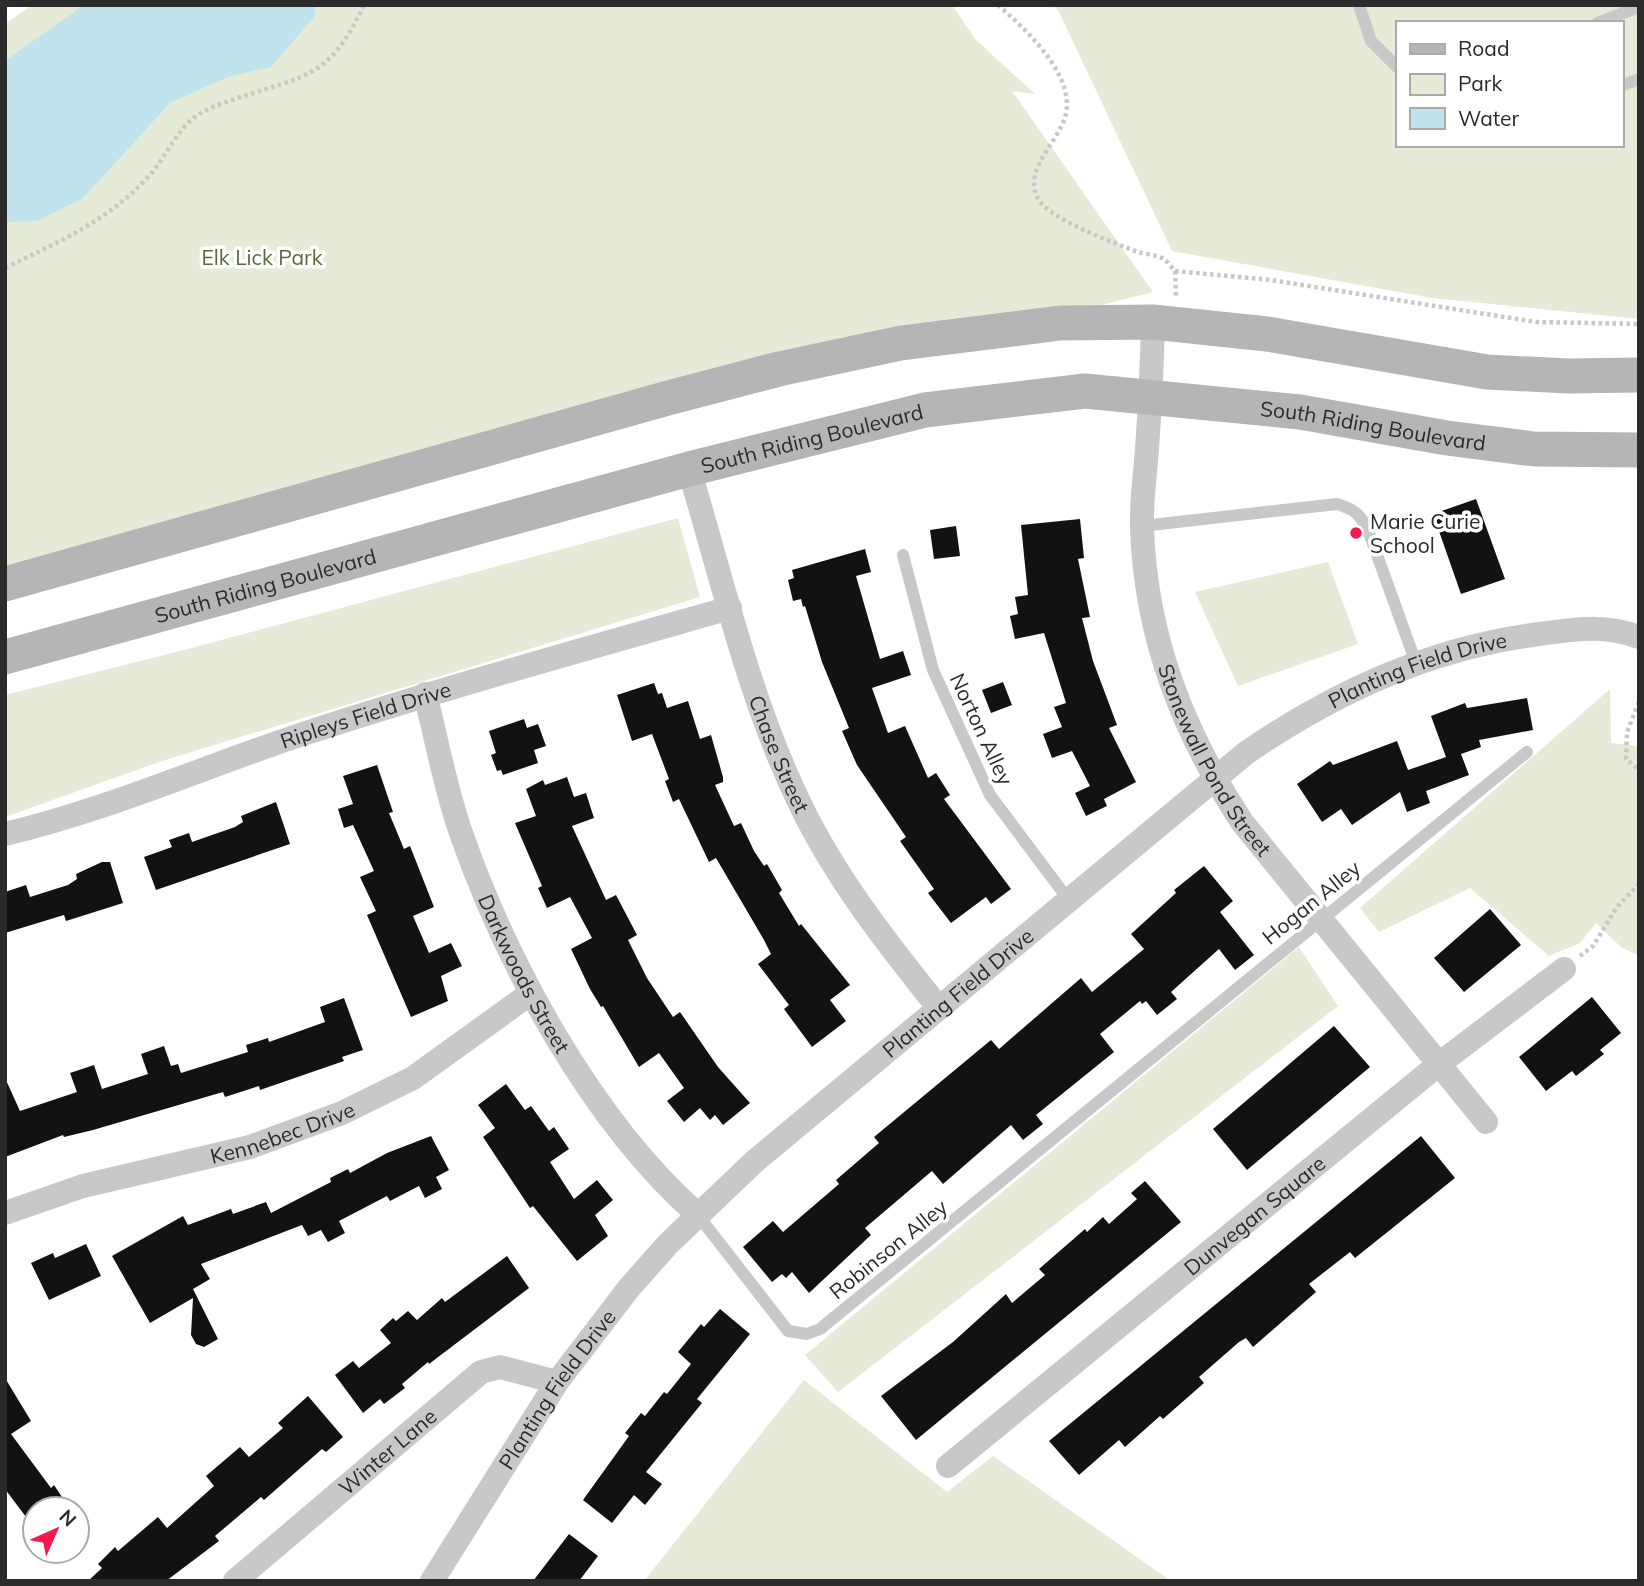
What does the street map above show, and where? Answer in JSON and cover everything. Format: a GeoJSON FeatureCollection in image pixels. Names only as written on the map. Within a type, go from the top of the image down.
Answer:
{"type":"FeatureCollection","features":[{"type":"Feature","properties":{"kind":"street"},"geometry":{"type":"LineString","coordinates":[[5,584],[779,369],[901,343],[1060,323],[1153,322],[1267,334],[1488,372],[1568,376],[1639,375]]}},
{"type":"Feature","properties":{"kind":"street","name":"Stonewall Pond Street"},"geometry":{"type":"LineString","coordinates":[[1153,322],[1142,526],[1147,586],[1156,638],[1173,694],[1214,778],[1242,822],[1486,1122]]}},
{"type":"Feature","properties":{"kind":"street","name":"South Riding Boulevard"},"geometry":{"type":"LineString","coordinates":[[5,657],[690,469],[925,410],[1085,391],[1300,412],[1447,438],[1534,449],[1639,450]]}},
{"type":"Feature","properties":{"kind":"street","name":"Chase Street"},"geometry":{"type":"LineString","coordinates":[[690,469],[756,698],[801,807],[862,908],[938,1007]]}},
{"type":"Feature","properties":{"kind":"street","name":"Ripleys Field Drive"},"geometry":{"type":"LineString","coordinates":[[5,834],[117,803],[284,741],[425,694],[730,608]]}},
{"type":"Feature","properties":{"kind":"street","name":"Planting Field Drive"},"geometry":{"type":"LineString","coordinates":[[432,1581],[556,1382],[629,1288],[697,1214],[755,1161],[1214,778],[1295,720],[1346,691],[1416,663],[1515,637],[1573,630],[1613,628],[1639,637]]}},
{"type":"Feature","properties":{"kind":"street","name":"Darkwoods Street"},"geometry":{"type":"LineString","coordinates":[[425,694],[460,831],[488,904],[531,993],[570,1058],[615,1122],[678,1197],[697,1214]]}},
{"type":"Feature","properties":{"kind":"street","name":"Dunvegan Square"},"geometry":{"type":"LineString","coordinates":[[948,1466],[1439,1064],[1564,969]]}},
{"type":"Feature","properties":{"kind":"street","name":"Kennebec Drive"},"geometry":{"type":"LineString","coordinates":[[5,1213],[83,1186],[250,1147],[342,1113],[413,1078],[531,993]]}},
{"type":"Feature","properties":{"kind":"street","name":"Winter Lane"},"geometry":{"type":"LineString","coordinates":[[234,1581],[481,1372],[500,1367],[556,1382]]}},
{"type":"Feature","properties":{"kind":"lane"},"geometry":{"type":"LineString","coordinates":[[1359,5],[1371,41],[1396,66]]}},
{"type":"Feature","properties":{"kind":"lane"},"geometry":{"type":"LineString","coordinates":[[1602,21],[1639,7]]}},
{"type":"Feature","properties":{"kind":"lane"},"geometry":{"type":"LineString","coordinates":[[1142,526],[1336,504],[1351,508],[1361,516],[1368,530],[1416,663]]}},
{"type":"Feature","properties":{"kind":"lane","name":"Norton Alley"},"geometry":{"type":"LineString","coordinates":[[903,555],[933,670],[990,795],[1068,899]]}},
{"type":"Feature","properties":{"kind":"lane","name":"Hogan Alley"},"geometry":{"type":"LineString","coordinates":[[1121,1084],[1527,752]]}},
{"type":"Feature","properties":{"kind":"lane","name":"Robinson Alley"},"geometry":{"type":"LineString","coordinates":[[697,1214],[788,1331],[807,1334],[820,1329],[1121,1084]]}},
{"type":"Feature","properties":{"kind":"path"},"geometry":{"type":"LineString","coordinates":[[5,268],[61,243],[109,214],[149,176],[190,121],[211,107],[317,72],[348,40],[364,5]]}},
{"type":"Feature","properties":{"kind":"path"},"geometry":{"type":"LineString","coordinates":[[998,5],[1019,23],[1052,65],[1067,105],[1059,132],[1036,173],[1034,188],[1037,199],[1052,213],[1115,243],[1163,258],[1175,271],[1271,280],[1536,322],[1639,324]]}},
{"type":"Feature","properties":{"kind":"path"},"geometry":{"type":"LineString","coordinates":[[1639,702],[1627,732],[1626,759],[1639,770]]}},
{"type":"Feature","properties":{"kind":"path"},"geometry":{"type":"LineString","coordinates":[[1564,969],[1593,946],[1617,906],[1639,884]]}},
{"type":"Feature","properties":{"kind":"green space","name":"Elk Lick Park"},"geometry":{"type":"Polygon","coordinates":[[[32,5],[952,5],[975,39],[1035,94],[1012,91],[1153,292],[5,583],[5,24],[32,5]]]}},
{"type":"Feature","properties":{"kind":"green space"},"geometry":{"type":"Polygon","coordinates":[[[1052,5],[1639,5],[1639,319],[1432,298],[1172,251],[1058,10],[1052,5]]]}},
{"type":"Feature","properties":{"kind":"green space"},"geometry":{"type":"Polygon","coordinates":[[[678,518],[700,597],[162,761],[5,817],[5,695],[678,518]]]}},
{"type":"Feature","properties":{"kind":"green space"},"geometry":{"type":"Polygon","coordinates":[[[1328,562],[1358,644],[1238,686],[1195,592],[1328,562]]]}},
{"type":"Feature","properties":{"kind":"green space"},"geometry":{"type":"Polygon","coordinates":[[[1610,689],[1611,743],[1639,746],[1639,956],[1621,947],[1596,923],[1580,943],[1549,956],[1470,888],[1379,932],[1360,908],[1610,689]]]}},
{"type":"Feature","properties":{"kind":"green space"},"geometry":{"type":"Polygon","coordinates":[[[1299,947],[1338,1006],[838,1392],[805,1355],[1299,947]]]}},
{"type":"Feature","properties":{"kind":"green space"},"geometry":{"type":"Polygon","coordinates":[[[804,1380],[947,1492],[993,1456],[1171,1581],[644,1581],[804,1380]]]}},
{"type":"Feature","properties":{"kind":"water"},"geometry":{"type":"Polygon","coordinates":[[[84,5],[316,5],[314,17],[271,67],[228,77],[170,103],[82,199],[37,221],[5,222],[5,61],[84,5]]]}},
{"type":"Feature","properties":{"kind":"building","name":"Marie Curie School"},"geometry":{"type":"Polygon","coordinates":[[[1476,499],[1505,579],[1461,594],[1433,514],[1476,499]]]}},
{"type":"Feature","properties":{"kind":"building"},"geometry":{"type":"Polygon","coordinates":[[[1080,519],[1084,558],[1078,559],[1090,617],[1082,618],[1093,661],[1117,725],[1109,728],[1136,782],[1104,799],[1107,806],[1086,816],[1075,793],[1090,786],[1072,751],[1052,758],[1043,734],[1062,727],[1054,707],[1066,703],[1044,633],[1015,639],[1010,616],[1018,614],[1015,597],[1028,595],[1021,525],[1080,519]]]}},
{"type":"Feature","properties":{"kind":"building"},"geometry":{"type":"Polygon","coordinates":[[[956,526],[960,556],[934,559],[930,530],[956,526]]]}},
{"type":"Feature","properties":{"kind":"building"},"geometry":{"type":"Polygon","coordinates":[[[865,549],[871,572],[856,576],[880,659],[903,651],[911,675],[872,688],[888,733],[905,726],[928,778],[936,773],[950,795],[944,799],[1011,889],[991,904],[986,897],[951,923],[928,893],[934,889],[900,841],[906,837],[857,765],[842,731],[849,728],[822,662],[805,606],[803,607],[801,599],[793,601],[788,580],[794,578],[792,570],[865,549]]]}},
{"type":"Feature","properties":{"kind":"building"},"geometry":{"type":"Polygon","coordinates":[[[1003,682],[1012,705],[991,713],[982,690],[1003,682]]]}},
{"type":"Feature","properties":{"kind":"building"},"geometry":{"type":"Polygon","coordinates":[[[654,683],[658,694],[662,693],[667,708],[688,701],[700,739],[711,735],[723,777],[723,782],[715,785],[734,826],[741,823],[754,851],[764,866],[767,864],[782,890],[779,893],[799,926],[801,924],[850,985],[830,1000],[846,1021],[812,1047],[784,1009],[789,1005],[758,964],[771,954],[764,940],[716,858],[709,862],[679,799],[673,802],[665,781],[669,779],[652,734],[632,741],[617,695],[654,683]]]}},
{"type":"Feature","properties":{"kind":"building"},"geometry":{"type":"Polygon","coordinates":[[[1527,698],[1533,730],[1479,740],[1481,747],[1461,754],[1469,775],[1426,791],[1430,803],[1407,812],[1400,792],[1352,825],[1341,809],[1322,822],[1297,784],[1330,761],[1333,765],[1397,741],[1408,770],[1446,757],[1431,716],[1465,703],[1467,708],[1527,698]]]}},
{"type":"Feature","properties":{"kind":"building"},"geometry":{"type":"Polygon","coordinates":[[[524,719],[527,728],[538,724],[546,746],[534,750],[538,763],[503,775],[501,770],[497,771],[491,755],[496,753],[489,731],[524,719]]]}},
{"type":"Feature","properties":{"kind":"building"},"geometry":{"type":"Polygon","coordinates":[[[377,765],[393,812],[389,813],[404,849],[410,846],[434,907],[413,916],[429,953],[451,943],[462,966],[441,976],[448,1001],[411,1017],[367,915],[376,911],[360,877],[374,871],[353,825],[344,828],[338,809],[353,804],[343,776],[377,765]]]}},
{"type":"Feature","properties":{"kind":"building"},"geometry":{"type":"Polygon","coordinates":[[[567,777],[574,797],[586,793],[594,818],[572,826],[606,900],[616,895],[637,935],[628,940],[647,978],[673,1017],[680,1012],[718,1067],[750,1103],[723,1125],[715,1115],[710,1120],[700,1108],[684,1122],[667,1101],[684,1088],[659,1053],[639,1067],[590,989],[571,949],[592,938],[570,897],[547,908],[538,888],[542,886],[515,823],[536,816],[526,789],[543,780],[545,785],[567,777]]]}},
{"type":"Feature","properties":{"kind":"building"},"geometry":{"type":"Polygon","coordinates":[[[276,802],[290,844],[156,890],[144,857],[172,847],[169,840],[189,833],[192,842],[235,827],[243,822],[241,816],[276,802]]]}},
{"type":"Feature","properties":{"kind":"building"},"geometry":{"type":"Polygon","coordinates":[[[102,862],[110,862],[123,903],[66,921],[64,915],[5,933],[5,892],[26,885],[30,897],[68,885],[77,879],[76,874],[102,862]]]}},
{"type":"Feature","properties":{"kind":"building"},"geometry":{"type":"Polygon","coordinates":[[[1204,866],[1233,901],[1220,912],[1254,955],[1235,970],[1219,949],[1171,992],[1177,999],[1157,1015],[1146,1001],[1142,1004],[1140,1001],[1100,1034],[1114,1052],[1036,1115],[1043,1124],[1023,1140],[1011,1125],[943,1184],[932,1171],[865,1228],[871,1235],[809,1293],[792,1272],[786,1278],[782,1274],[772,1282],[743,1247],[773,1221],[783,1232],[839,1184],[836,1180],[879,1143],[874,1137],[991,1040],[999,1049],[1081,978],[1092,992],[1144,949],[1131,934],[1176,893],[1174,890],[1204,866]]]}},
{"type":"Feature","properties":{"kind":"building"},"geometry":{"type":"Polygon","coordinates":[[[1490,909],[1521,945],[1464,992],[1434,958],[1490,909]]]}},
{"type":"Feature","properties":{"kind":"building"},"geometry":{"type":"Polygon","coordinates":[[[1592,997],[1621,1033],[1600,1050],[1604,1054],[1576,1076],[1572,1071],[1546,1091],[1519,1057],[1592,997]]]}},
{"type":"Feature","properties":{"kind":"building"},"geometry":{"type":"Polygon","coordinates":[[[344,998],[363,1050],[342,1057],[344,1061],[260,1090],[259,1086],[225,1097],[223,1092],[93,1130],[64,1137],[63,1135],[5,1157],[5,1078],[20,1111],[77,1092],[70,1073],[94,1065],[102,1089],[148,1074],[141,1054],[164,1046],[171,1066],[178,1064],[181,1073],[248,1052],[246,1045],[268,1038],[269,1042],[325,1022],[320,1007],[344,998]]]}},
{"type":"Feature","properties":{"kind":"building"},"geometry":{"type":"Polygon","coordinates":[[[1334,1026],[1370,1067],[1247,1170],[1213,1129],[1334,1026]]]}},
{"type":"Feature","properties":{"kind":"building"},"geometry":{"type":"Polygon","coordinates":[[[506,1084],[525,1110],[531,1106],[549,1131],[554,1127],[569,1149],[550,1162],[574,1199],[597,1180],[613,1200],[595,1215],[608,1236],[577,1261],[533,1206],[530,1208],[483,1137],[495,1128],[478,1105],[506,1084]]]}},
{"type":"Feature","properties":{"kind":"building"},"geometry":{"type":"Polygon","coordinates":[[[431,1136],[449,1170],[436,1177],[442,1189],[425,1198],[419,1186],[390,1201],[387,1196],[339,1221],[345,1233],[328,1242],[321,1230],[308,1236],[302,1225],[201,1264],[210,1279],[193,1289],[218,1339],[204,1347],[196,1344],[191,1335],[193,1298],[150,1323],[112,1256],[183,1216],[188,1225],[231,1209],[233,1214],[266,1202],[271,1213],[331,1182],[330,1178],[348,1169],[350,1173],[387,1153],[431,1136]]]}},
{"type":"Feature","properties":{"kind":"building"},"geometry":{"type":"Polygon","coordinates":[[[1421,1136],[1455,1178],[1355,1258],[1350,1252],[1309,1284],[1316,1292],[1253,1347],[1246,1338],[1239,1342],[1199,1377],[1204,1383],[1163,1419],[1160,1416],[1125,1447],[1119,1440],[1079,1475],[1049,1441],[1421,1136]]]}},
{"type":"Feature","properties":{"kind":"building"},"geometry":{"type":"Polygon","coordinates":[[[1145,1181],[1181,1222],[916,1440],[881,1396],[953,1342],[1006,1294],[1012,1303],[1045,1275],[1039,1269],[1085,1229],[1087,1232],[1103,1217],[1109,1224],[1137,1199],[1131,1193],[1145,1181]]]}},
{"type":"Feature","properties":{"kind":"building"},"geometry":{"type":"Polygon","coordinates":[[[86,1244],[101,1276],[49,1300],[31,1263],[53,1253],[55,1258],[86,1244]]]}},
{"type":"Feature","properties":{"kind":"building"},"geometry":{"type":"Polygon","coordinates":[[[507,1256],[529,1288],[429,1364],[428,1362],[402,1384],[405,1388],[384,1404],[380,1399],[363,1413],[335,1375],[353,1361],[359,1368],[391,1343],[380,1330],[393,1318],[396,1321],[408,1311],[417,1320],[442,1298],[445,1302],[507,1256]]]}},
{"type":"Feature","properties":{"kind":"building"},"geometry":{"type":"Polygon","coordinates":[[[720,1309],[750,1334],[697,1399],[702,1403],[646,1472],[662,1484],[645,1505],[634,1495],[612,1523],[583,1500],[629,1436],[625,1433],[641,1413],[645,1416],[664,1392],[667,1394],[691,1364],[678,1352],[701,1324],[704,1327],[720,1309]]]}},
{"type":"Feature","properties":{"kind":"building"},"geometry":{"type":"Polygon","coordinates":[[[5,1378],[31,1421],[11,1434],[51,1488],[54,1485],[61,1495],[21,1495],[21,1510],[5,1489],[5,1378]]]}},
{"type":"Feature","properties":{"kind":"building"},"geometry":{"type":"Polygon","coordinates":[[[308,1396],[343,1437],[326,1452],[322,1449],[264,1500],[261,1497],[215,1536],[219,1541],[166,1581],[88,1581],[102,1568],[98,1564],[115,1547],[118,1551],[158,1517],[167,1528],[214,1486],[206,1476],[240,1447],[249,1457],[283,1428],[278,1423],[308,1396]]]}},
{"type":"Feature","properties":{"kind":"building"},"geometry":{"type":"Polygon","coordinates":[[[569,1534],[598,1556],[579,1581],[533,1581],[569,1534]]]}},
{"type":"Feature","properties":{"kind":"place","name":"Marie Curie School"},"geometry":{"type":"Point","coordinates":[1356,533]}}]}
